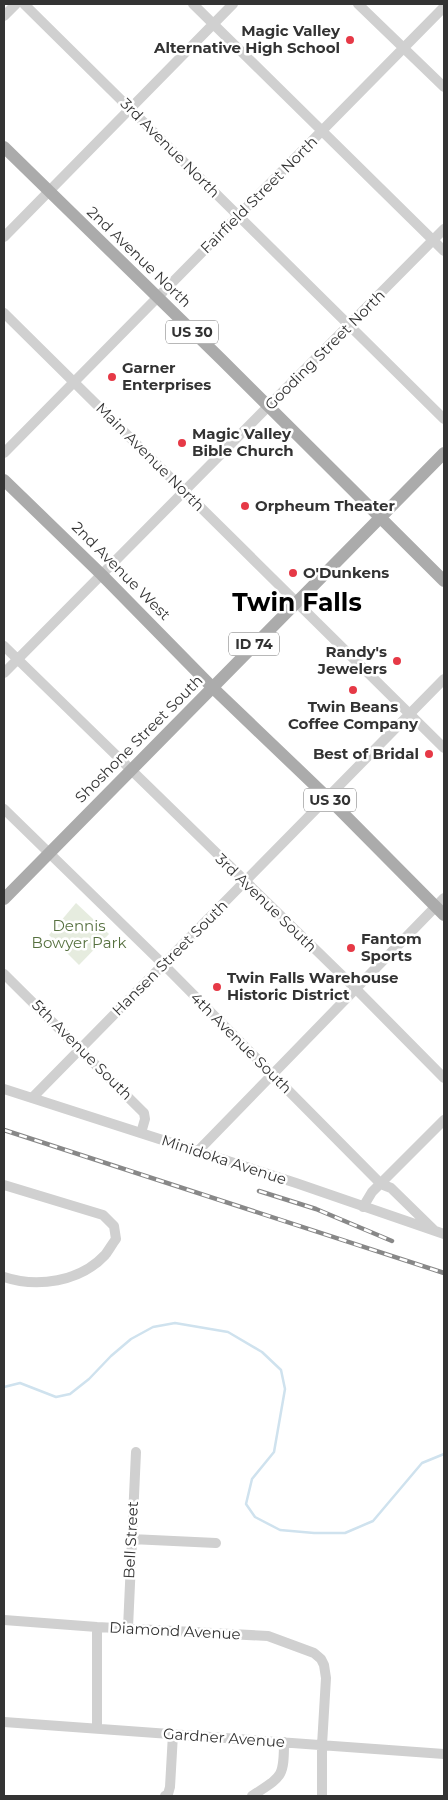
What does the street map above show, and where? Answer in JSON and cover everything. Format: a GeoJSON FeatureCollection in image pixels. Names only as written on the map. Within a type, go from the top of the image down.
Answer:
{"type":"FeatureCollection","features":[{"type":"Feature","properties":{"kind":"main road","name":"2nd Avenue North"},"geometry":{"type":"LineString","coordinates":[[4,146],[157,298],[222,359],[380,518]]}},
{"type":"Feature","properties":{"kind":"main road"},"geometry":{"type":"LineString","coordinates":[[380,518],[444,453]]}},
{"type":"Feature","properties":{"kind":"main road","name":"2nd Avenue West"},"geometry":{"type":"LineString","coordinates":[[4,480],[102,575],[212,687]]}},
{"type":"Feature","properties":{"kind":"main road","name":"US 30"},"geometry":{"type":"LineString","coordinates":[[380,518],[444,581]]}},
{"type":"Feature","properties":{"kind":"main road","name":"ID 74"},"geometry":{"type":"LineString","coordinates":[[297,602],[380,518]]}},
{"type":"Feature","properties":{"kind":"main road","name":"Shoshone Street South"},"geometry":{"type":"LineString","coordinates":[[4,899],[297,602]]}},
{"type":"Feature","properties":{"kind":"main road","name":"US 30"},"geometry":{"type":"LineString","coordinates":[[212,687],[441,906]]}},
{"type":"Feature","properties":{"kind":"street"},"geometry":{"type":"LineString","coordinates":[[4,16],[16,4]]}},
{"type":"Feature","properties":{"kind":"street","name":"3rd Avenue North"},"geometry":{"type":"LineString","coordinates":[[24,4],[444,419]]}},
{"type":"Feature","properties":{"kind":"street"},"geometry":{"type":"LineString","coordinates":[[192,4],[444,252]]}},
{"type":"Feature","properties":{"kind":"street"},"geometry":{"type":"LineString","coordinates":[[4,237],[233,4]]}},
{"type":"Feature","properties":{"kind":"street"},"geometry":{"type":"LineString","coordinates":[[358,4],[444,87]]}},
{"type":"Feature","properties":{"kind":"street","name":"Fairfield Street North"},"geometry":{"type":"LineString","coordinates":[[4,453],[444,7]]}},
{"type":"Feature","properties":{"kind":"street","name":"Gooding Street North"},"geometry":{"type":"LineString","coordinates":[[4,673],[444,229]]}},
{"type":"Feature","properties":{"kind":"street","name":"Main Avenue North"},"geometry":{"type":"LineString","coordinates":[[4,313],[444,748]]}},
{"type":"Feature","properties":{"kind":"street","name":"3rd Avenue South"},"geometry":{"type":"LineString","coordinates":[[4,646],[356,989],[444,1078]]}},
{"type":"Feature","properties":{"kind":"street","name":"Hansen Street South"},"geometry":{"type":"LineString","coordinates":[[33,1097],[444,679]]}},
{"type":"Feature","properties":{"kind":"street","name":"4th Avenue South"},"geometry":{"type":"LineString","coordinates":[[4,809],[48,854],[164,965],[381,1184],[391,1188],[440,1232]]}},
{"type":"Feature","properties":{"kind":"street"},"geometry":{"type":"LineString","coordinates":[[197,1152],[356,989],[441,906]]}},
{"type":"Feature","properties":{"kind":"street","name":"5th Avenue South"},"geometry":{"type":"LineString","coordinates":[[4,974],[144,1113],[145,1119],[141,1133]]}},
{"type":"Feature","properties":{"kind":"street","name":"Minidoka Avenue"},"geometry":{"type":"LineString","coordinates":[[4,1089],[296,1183],[440,1232]]}},
{"type":"Feature","properties":{"kind":"street"},"geometry":{"type":"LineString","coordinates":[[363,1207],[372,1192],[444,1120]]}},
{"type":"Feature","properties":{"kind":"street"},"geometry":{"type":"LineString","coordinates":[[4,1185],[102,1215],[114,1226],[116,1239],[105,1255],[87,1268],[57,1281],[37,1284],[18,1282],[4,1277]]}},
{"type":"Feature","properties":{"kind":"street","name":"Bell Street"},"geometry":{"type":"LineString","coordinates":[[128,1628],[136,1452]]}},
{"type":"Feature","properties":{"kind":"street"},"geometry":{"type":"LineString","coordinates":[[131,1539],[216,1543]]}},
{"type":"Feature","properties":{"kind":"street","name":"Diamond Avenue"},"geometry":{"type":"LineString","coordinates":[[4,1620],[268,1636],[314,1653],[321,1659],[324,1665],[326,1678],[322,1745]]}},
{"type":"Feature","properties":{"kind":"street"},"geometry":{"type":"LineString","coordinates":[[97,1627],[97,1728]]}},
{"type":"Feature","properties":{"kind":"street","name":"Gardner Avenue"},"geometry":{"type":"LineString","coordinates":[[4,1722],[444,1754]]}},
{"type":"Feature","properties":{"kind":"street"},"geometry":{"type":"LineString","coordinates":[[165,1796],[168,1794],[170,1787],[172,1734]]}},
{"type":"Feature","properties":{"kind":"street"},"geometry":{"type":"LineString","coordinates":[[252,1796],[279,1777],[284,1763],[284,1742]]}},
{"type":"Feature","properties":{"kind":"street"},"geometry":{"type":"LineString","coordinates":[[322,1745],[322,1796]]}},
{"type":"Feature","properties":{"kind":"green space","name":"Dennis Bowyer Park"},"geometry":{"type":"Polygon","coordinates":[[[76,903],[109,934],[79,965],[49,935],[76,903]]]}},
{"type":"Feature","properties":{"kind":"waterway"},"geometry":{"type":"LineString","coordinates":[[4,1387],[20,1383],[56,1397],[70,1394],[89,1379],[131,1339],[153,1327],[175,1323],[228,1332],[262,1352],[281,1370],[285,1389],[274,1452],[252,1479],[246,1504],[255,1517],[280,1530],[345,1533],[373,1521],[422,1463],[444,1454]]}},
{"type":"Feature","properties":{"kind":"railway"},"geometry":{"type":"LineString","coordinates":[[4,1130],[444,1273]]}},
{"type":"Feature","properties":{"kind":"railway"},"geometry":{"type":"LineString","coordinates":[[259,1191],[316,1209],[392,1241]]}},
{"type":"Feature","properties":{"kind":"place","name":"Magic Valley Alternative High School"},"geometry":{"type":"Point","coordinates":[350,40]}},
{"type":"Feature","properties":{"kind":"place","name":"Garner Enterprises"},"geometry":{"type":"Point","coordinates":[112,377]}},
{"type":"Feature","properties":{"kind":"place","name":"Magic Valley Bible Church"},"geometry":{"type":"Point","coordinates":[182,443]}},
{"type":"Feature","properties":{"kind":"place","name":"Orpheum Theater"},"geometry":{"type":"Point","coordinates":[245,506]}},
{"type":"Feature","properties":{"kind":"place","name":"O'Dunkens"},"geometry":{"type":"Point","coordinates":[293,573]}},
{"type":"Feature","properties":{"kind":"place","name":"Randy's Jewelers"},"geometry":{"type":"Point","coordinates":[397,661]}},
{"type":"Feature","properties":{"kind":"place","name":"Twin Beans Coffee Company"},"geometry":{"type":"Point","coordinates":[353,690]}},
{"type":"Feature","properties":{"kind":"place","name":"Best of Bridal"},"geometry":{"type":"Point","coordinates":[429,754]}},
{"type":"Feature","properties":{"kind":"place","name":"Fantom Sports"},"geometry":{"type":"Point","coordinates":[351,948]}},
{"type":"Feature","properties":{"kind":"place","name":"Twin Falls Warehouse Historic District"},"geometry":{"type":"Point","coordinates":[217,987]}},
{"type":"Feature","properties":{"kind":"district","name":"Twin Falls"},"geometry":{"type":"Point","coordinates":[297,602]}}]}
